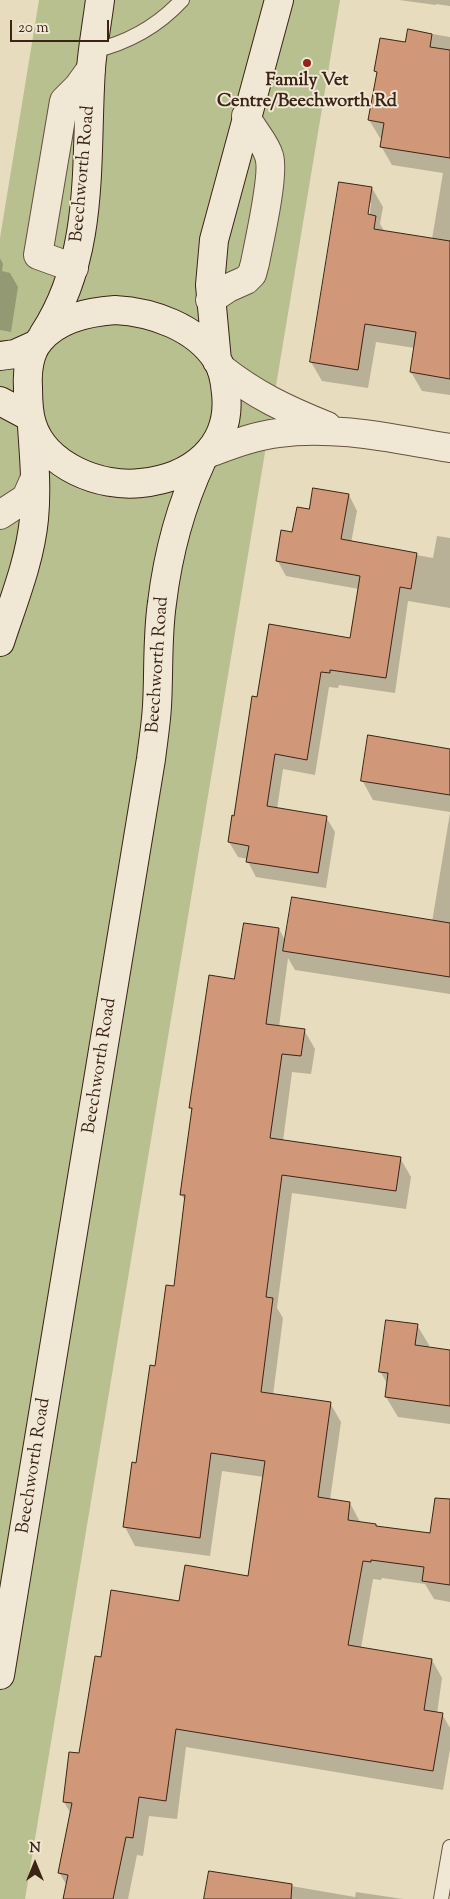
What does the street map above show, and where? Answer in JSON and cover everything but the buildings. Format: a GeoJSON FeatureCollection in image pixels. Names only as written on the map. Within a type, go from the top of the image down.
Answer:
{"type":"FeatureCollection","features":[{"type":"Feature","properties":{"kind":"main road","name":"Beechworth Road"},"geometry":{"type":"LineString","coordinates":[[37,343],[57,313],[74,268],[86,201],[92,60],[100,0]]}},
{"type":"Feature","properties":{"kind":"main road"},"geometry":{"type":"LineString","coordinates":[[219,365],[210,300],[210,274],[214,240],[246,116],[279,0]]}},
{"type":"Feature","properties":{"kind":"main road"},"geometry":{"type":"LineString","coordinates":[[74,268],[38,255],[64,101],[78,88],[92,60]]}},
{"type":"Feature","properties":{"kind":"main road"},"geometry":{"type":"LineString","coordinates":[[210,300],[228,288],[249,278],[255,263],[271,164],[266,148],[254,132],[246,116]]}},
{"type":"Feature","properties":{"kind":"main road"},"geometry":{"type":"LineString","coordinates":[[0,356],[15,354],[37,343],[55,327],[78,316],[102,311],[138,311],[163,319],[183,329],[202,343],[219,365],[251,390],[270,401],[340,431]]}},
{"type":"Feature","properties":{"kind":"main road"},"geometry":{"type":"LineString","coordinates":[[0,642],[21,579],[34,518],[34,480],[27,380],[30,362],[37,343]]}},
{"type":"Feature","properties":{"kind":"main road","name":"Beechworth Road"},"geometry":{"type":"LineString","coordinates":[[0,1675],[151,759],[157,706],[162,603],[166,576],[182,508],[205,457],[221,431],[226,413],[225,385],[219,365]]}},
{"type":"Feature","properties":{"kind":"main road"},"geometry":{"type":"LineString","coordinates":[[0,400],[31,421],[45,447],[58,459],[86,476],[109,483],[126,484],[159,480],[186,471],[205,457],[241,441],[280,432],[340,431],[450,448]]}},
{"type":"Feature","properties":{"kind":"main road"},"geometry":{"type":"LineString","coordinates":[[0,515],[26,498],[34,480]]}},
{"type":"Feature","properties":{"kind":"lane"},"geometry":{"type":"LineString","coordinates":[[92,60],[112,47],[134,37],[159,20],[182,0]]}},
{"type":"Feature","properties":{"kind":"lane"},"geometry":{"type":"LineString","coordinates":[[440,1899],[450,1847]]}},
{"type":"Feature","properties":{"kind":"green space"},"geometry":{"type":"Polygon","coordinates":[[[39,0],[340,0],[25,1899],[0,1899],[0,238],[39,0]]]}},
{"type":"Feature","properties":{"kind":"place","name":"Family Vet Centre/Beechworth Rd"},"geometry":{"type":"Point","coordinates":[307,63]}}]}
